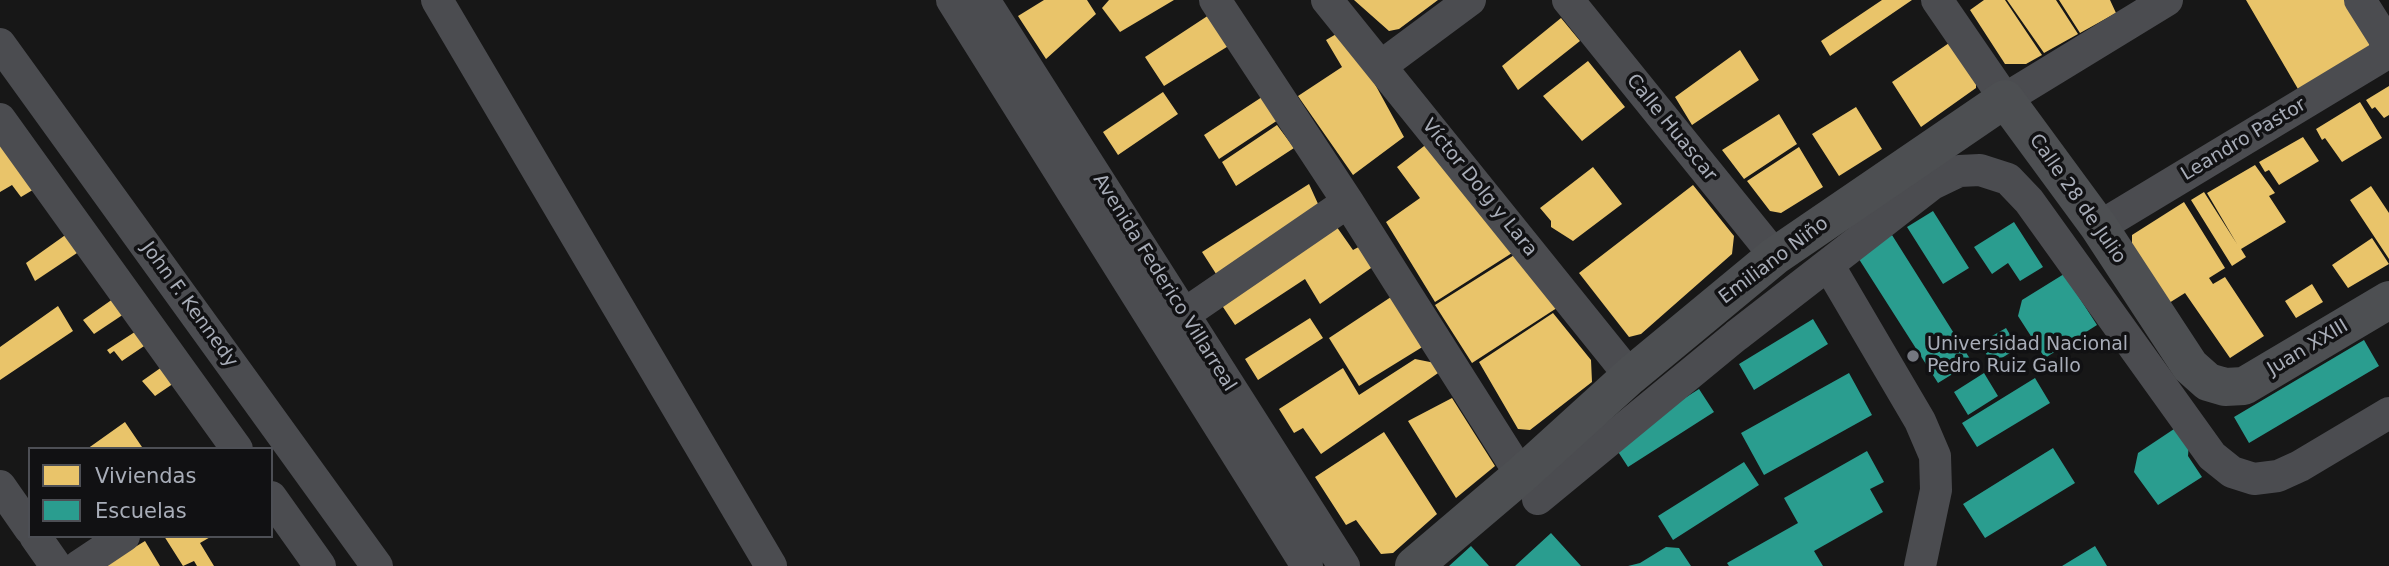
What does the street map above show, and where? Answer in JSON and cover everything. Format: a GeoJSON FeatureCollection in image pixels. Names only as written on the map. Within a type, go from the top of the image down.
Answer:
{"type":"FeatureCollection","features":[{"type":"Feature","properties":{"kind":"main road","name":"Emiliano Niño"},"geometry":{"type":"LineString","coordinates":[[1414,566],[1530,487],[1630,376],[1774,256],[2005,99]]}},
{"type":"Feature","properties":{"kind":"main road","name":"Calle 28 de Julio"},"geometry":{"type":"LineString","coordinates":[[2005,99],[2099,227],[2190,366],[2208,382],[2225,387]]}},
{"type":"Feature","properties":{"kind":"main road","name":"Juan XXIII"},"geometry":{"type":"LineString","coordinates":[[2225,387],[2244,386],[2389,300]]}},
{"type":"Feature","properties":{"kind":"street"},"geometry":{"type":"LineString","coordinates":[[437,0],[771,566]]}},
{"type":"Feature","properties":{"kind":"street","name":"Avenida Federico Villarreal"},"geometry":{"type":"LineString","coordinates":[[952,0],[1171,323],[1344,566]]}},
{"type":"Feature","properties":{"kind":"street","name":"Avenida Federico Villarreal"},"geometry":{"type":"LineString","coordinates":[[984,0],[1171,323],[1307,566]]}},
{"type":"Feature","properties":{"kind":"street"},"geometry":{"type":"LineString","coordinates":[[1215,0],[1530,487],[1736,336],[1933,184],[1959,171],[1980,170],[2008,179],[2028,201],[2212,456],[2232,472],[2254,479],[2278,476],[2300,466],[2389,413]]}},
{"type":"Feature","properties":{"kind":"street","name":"Víctor Dolg y Lara"},"geometry":{"type":"LineString","coordinates":[[1327,0],[1630,376]]}},
{"type":"Feature","properties":{"kind":"street"},"geometry":{"type":"LineString","coordinates":[[1381,66],[1470,0]]}},
{"type":"Feature","properties":{"kind":"street","name":"Calle Huascar"},"geometry":{"type":"LineString","coordinates":[[1568,0],[1774,256]]}},
{"type":"Feature","properties":{"kind":"street","name":"Calle 28 de Julio"},"geometry":{"type":"LineString","coordinates":[[1937,0],[2005,99]]}},
{"type":"Feature","properties":{"kind":"street","name":"Emiliano Niño"},"geometry":{"type":"LineString","coordinates":[[2005,99],[2167,0]]}},
{"type":"Feature","properties":{"kind":"street"},"geometry":{"type":"LineString","coordinates":[[2360,0],[2389,46]]}},
{"type":"Feature","properties":{"kind":"street","name":"John F. Kennedy"},"geometry":{"type":"LineString","coordinates":[[0,44],[377,566]]}},
{"type":"Feature","properties":{"kind":"street","name":"Leandro Pastor"},"geometry":{"type":"LineString","coordinates":[[2099,227],[2389,52]]}},
{"type":"Feature","properties":{"kind":"street"},"geometry":{"type":"LineString","coordinates":[[0,104],[29,84]]}},
{"type":"Feature","properties":{"kind":"street"},"geometry":{"type":"LineString","coordinates":[[0,119],[236,447]]}},
{"type":"Feature","properties":{"kind":"street"},"geometry":{"type":"LineString","coordinates":[[1171,323],[1348,202]]}},
{"type":"Feature","properties":{"kind":"street"},"geometry":{"type":"LineString","coordinates":[[1829,266],[1920,421],[1935,456],[1936,490],[1920,566]]}},
{"type":"Feature","properties":{"kind":"street"},"geometry":{"type":"LineString","coordinates":[[257,447],[280,431]]}},
{"type":"Feature","properties":{"kind":"street"},"geometry":{"type":"LineString","coordinates":[[0,486],[28,526]]}},
{"type":"Feature","properties":{"kind":"street"},"geometry":{"type":"LineString","coordinates":[[273,500],[320,566]]}},
{"type":"Feature","properties":{"kind":"street"},"geometry":{"type":"LineString","coordinates":[[36,538],[55,566]]}},
{"type":"Feature","properties":{"kind":"street"},"geometry":{"type":"LineString","coordinates":[[79,566],[121,538]]}},
{"type":"Feature","properties":{"kind":"building: Viviendas"},"geometry":{"type":"Polygon","coordinates":[[[1044,0],[1087,0],[1096,14],[1046,59],[1018,16],[1044,0]]]}},
{"type":"Feature","properties":{"kind":"building: Viviendas"},"geometry":{"type":"Polygon","coordinates":[[[1109,0],[1174,0],[1120,32],[1102,8],[1109,0]]]}},
{"type":"Feature","properties":{"kind":"building: Viviendas"},"geometry":{"type":"Polygon","coordinates":[[[1354,0],[1438,0],[1399,29],[1389,31],[1354,0]]]}},
{"type":"Feature","properties":{"kind":"building: Viviendas"},"geometry":{"type":"Polygon","coordinates":[[[1882,0],[1912,0],[1830,56],[1821,41],[1882,0]]]}},
{"type":"Feature","properties":{"kind":"building: Viviendas"},"geometry":{"type":"Polygon","coordinates":[[[1984,0],[2005,0],[2042,55],[2026,64],[2005,64],[1970,10],[1984,0]]]}},
{"type":"Feature","properties":{"kind":"building: Viviendas"},"geometry":{"type":"Polygon","coordinates":[[[2007,0],[2056,0],[2078,34],[2044,53],[2007,0]]]}},
{"type":"Feature","properties":{"kind":"building: Viviendas"},"geometry":{"type":"Polygon","coordinates":[[[2059,0],[2110,0],[2116,13],[2080,33],[2059,0]]]}},
{"type":"Feature","properties":{"kind":"building: Viviendas"},"geometry":{"type":"Polygon","coordinates":[[[2246,0],[2348,0],[2371,34],[2369,48],[2298,89],[2246,0]]]}},
{"type":"Feature","properties":{"kind":"building: Viviendas"},"geometry":{"type":"Polygon","coordinates":[[[1209,15],[1230,45],[1164,86],[1145,57],[1209,15]]]}},
{"type":"Feature","properties":{"kind":"building: Viviendas"},"geometry":{"type":"Polygon","coordinates":[[[1561,18],[1580,41],[1518,90],[1502,66],[1561,18]]]}},
{"type":"Feature","properties":{"kind":"building: Viviendas"},"geometry":{"type":"Polygon","coordinates":[[[1338,33],[1360,57],[1404,137],[1353,175],[1298,96],[1342,67],[1326,40],[1338,33]]]}},
{"type":"Feature","properties":{"kind":"building: Viviendas"},"geometry":{"type":"Polygon","coordinates":[[[1952,41],[1976,78],[1976,88],[1921,127],[1892,82],[1952,41]]]}},
{"type":"Feature","properties":{"kind":"building: Viviendas"},"geometry":{"type":"Polygon","coordinates":[[[1740,50],[1759,80],[1692,125],[1675,97],[1740,50]]]}},
{"type":"Feature","properties":{"kind":"building: Viviendas"},"geometry":{"type":"Polygon","coordinates":[[[1588,61],[1625,107],[1582,141],[1543,96],[1588,61]]]}},
{"type":"Feature","properties":{"kind":"building: Viviendas"},"geometry":{"type":"Polygon","coordinates":[[[2389,86],[2389,115],[2384,118],[2375,107],[2372,109],[2366,100],[2389,86]]]}},
{"type":"Feature","properties":{"kind":"building: Viviendas"},"geometry":{"type":"Polygon","coordinates":[[[1163,92],[1178,114],[1118,155],[1103,132],[1163,92]]]}},
{"type":"Feature","properties":{"kind":"building: Viviendas"},"geometry":{"type":"Polygon","coordinates":[[[1262,97],[1278,120],[1219,159],[1204,135],[1262,97]]]}},
{"type":"Feature","properties":{"kind":"building: Viviendas"},"geometry":{"type":"Polygon","coordinates":[[[2360,102],[2382,138],[2342,162],[2316,129],[2360,102]]]}},
{"type":"Feature","properties":{"kind":"building: Viviendas"},"geometry":{"type":"Polygon","coordinates":[[[1856,107],[1882,149],[1839,176],[1812,134],[1856,107]]]}},
{"type":"Feature","properties":{"kind":"building: Viviendas"},"geometry":{"type":"Polygon","coordinates":[[[1779,114],[1797,144],[1744,179],[1722,150],[1779,114]]]}},
{"type":"Feature","properties":{"kind":"building: Viviendas"},"geometry":{"type":"Polygon","coordinates":[[[1277,125],[1294,148],[1236,186],[1222,162],[1277,125]]]}},
{"type":"Feature","properties":{"kind":"building: Viviendas"},"geometry":{"type":"Polygon","coordinates":[[[0,136],[36,188],[21,197],[12,185],[0,192],[0,136]]]}},
{"type":"Feature","properties":{"kind":"building: Viviendas"},"geometry":{"type":"Polygon","coordinates":[[[2303,137],[2319,161],[2279,185],[2269,170],[2265,172],[2259,162],[2303,137]]]}},
{"type":"Feature","properties":{"kind":"building: Viviendas"},"geometry":{"type":"Polygon","coordinates":[[[1428,143],[1512,253],[1435,302],[1386,222],[1420,198],[1397,167],[1428,143]]]}},
{"type":"Feature","properties":{"kind":"building: Viviendas"},"geometry":{"type":"Polygon","coordinates":[[[1799,147],[1823,187],[1781,213],[1770,211],[1747,181],[1799,147]]]}},
{"type":"Feature","properties":{"kind":"building: Viviendas"},"geometry":{"type":"Polygon","coordinates":[[[2255,165],[2275,193],[2269,196],[2286,222],[2241,249],[2246,257],[2232,266],[2191,200],[2204,192],[2237,244],[2207,193],[2255,165]]]}},
{"type":"Feature","properties":{"kind":"building: Viviendas"},"geometry":{"type":"Polygon","coordinates":[[[1593,167],[1622,204],[1573,241],[1551,227],[1551,221],[1540,208],[1593,167]]]}},
{"type":"Feature","properties":{"kind":"building: Viviendas"},"geometry":{"type":"Polygon","coordinates":[[[1309,184],[1319,206],[1220,280],[1202,252],[1309,184]]]}},
{"type":"Feature","properties":{"kind":"building: Viviendas"},"geometry":{"type":"Polygon","coordinates":[[[1693,185],[1734,236],[1732,254],[1641,334],[1629,337],[1579,273],[1693,185]]]}},
{"type":"Feature","properties":{"kind":"building: Viviendas"},"geometry":{"type":"Polygon","coordinates":[[[2371,186],[2389,213],[2389,259],[2350,200],[2371,186]]]}},
{"type":"Feature","properties":{"kind":"building: Viviendas"},"geometry":{"type":"Polygon","coordinates":[[[2184,202],[2225,268],[2209,278],[2213,284],[2225,277],[2264,336],[2230,358],[2185,293],[2169,303],[2132,244],[2132,235],[2184,202]]]}},
{"type":"Feature","properties":{"kind":"building: Viviendas"},"geometry":{"type":"Polygon","coordinates":[[[1334,223],[1353,250],[1366,243],[1381,261],[1320,304],[1305,279],[1235,325],[1219,301],[1334,223]]]}},
{"type":"Feature","properties":{"kind":"building: Viviendas"},"geometry":{"type":"Polygon","coordinates":[[[71,231],[83,249],[35,281],[26,263],[71,231]]]}},
{"type":"Feature","properties":{"kind":"building: Viviendas"},"geometry":{"type":"Polygon","coordinates":[[[2372,238],[2389,264],[2348,288],[2332,265],[2372,238]]]}},
{"type":"Feature","properties":{"kind":"building: Viviendas"},"geometry":{"type":"Polygon","coordinates":[[[1519,252],[1563,304],[1472,363],[1435,305],[1519,252]]]}},
{"type":"Feature","properties":{"kind":"building: Viviendas"},"geometry":{"type":"Polygon","coordinates":[[[2312,284],[2323,302],[2296,318],[2285,301],[2312,284]]]}},
{"type":"Feature","properties":{"kind":"building: Viviendas"},"geometry":{"type":"Polygon","coordinates":[[[120,294],[130,310],[94,334],[83,320],[120,294]]]}},
{"type":"Feature","properties":{"kind":"building: Viviendas"},"geometry":{"type":"Polygon","coordinates":[[[1394,295],[1424,346],[1359,386],[1329,338],[1394,295]]]}},
{"type":"Feature","properties":{"kind":"building: Viviendas"},"geometry":{"type":"Polygon","coordinates":[[[58,306],[73,331],[0,380],[0,347],[58,306]]]}},
{"type":"Feature","properties":{"kind":"building: Viviendas"},"geometry":{"type":"Polygon","coordinates":[[[1553,313],[1591,360],[1592,382],[1530,430],[1518,429],[1479,362],[1553,313]]]}},
{"type":"Feature","properties":{"kind":"building: Viviendas"},"geometry":{"type":"Polygon","coordinates":[[[1310,318],[1323,338],[1258,380],[1245,359],[1310,318]]]}},
{"type":"Feature","properties":{"kind":"building: Viviendas"},"geometry":{"type":"Polygon","coordinates":[[[144,326],[153,340],[122,361],[114,351],[110,354],[107,350],[144,326]]]}},
{"type":"Feature","properties":{"kind":"building: Viviendas"},"geometry":{"type":"Polygon","coordinates":[[[1415,359],[1435,363],[1441,371],[1321,454],[1303,428],[1294,433],[1279,409],[1343,368],[1359,395],[1415,359]]]}},
{"type":"Feature","properties":{"kind":"building: Viviendas"},"geometry":{"type":"Polygon","coordinates":[[[169,362],[180,379],[155,396],[142,381],[169,362]]]}},
{"type":"Feature","properties":{"kind":"building: Viviendas"},"geometry":{"type":"Polygon","coordinates":[[[1452,398],[1495,466],[1456,498],[1408,421],[1452,398]]]}},
{"type":"Feature","properties":{"kind":"building: Viviendas"},"geometry":{"type":"Polygon","coordinates":[[[125,422],[142,447],[90,447],[125,422]]]}},
{"type":"Feature","properties":{"kind":"building: Viviendas"},"geometry":{"type":"Polygon","coordinates":[[[1384,432],[1437,514],[1393,553],[1381,554],[1356,520],[1346,525],[1315,477],[1384,432]]]}},
{"type":"Feature","properties":{"kind":"building: Viviendas"},"geometry":{"type":"Polygon","coordinates":[[[165,538],[209,538],[200,543],[214,566],[197,566],[194,561],[183,566],[165,538]]]}},
{"type":"Feature","properties":{"kind":"building: Viviendas"},"geometry":{"type":"Polygon","coordinates":[[[145,541],[160,566],[104,566],[145,541]]]}},
{"type":"Feature","properties":{"kind":"building: Escuelas"},"geometry":{"type":"Polygon","coordinates":[[[1933,211],[1969,268],[1943,284],[1907,227],[1933,211]]]}},
{"type":"Feature","properties":{"kind":"building: Escuelas"},"geometry":{"type":"Polygon","coordinates":[[[2014,222],[2043,267],[2020,281],[2008,263],[1992,274],[1974,247],[2014,222]]]}},
{"type":"Feature","properties":{"kind":"building: Escuelas"},"geometry":{"type":"Polygon","coordinates":[[[1892,235],[1972,362],[1938,383],[1857,256],[1892,235]]]}},
{"type":"Feature","properties":{"kind":"building: Escuelas"},"geometry":{"type":"Polygon","coordinates":[[[2064,274],[2097,325],[2045,358],[2018,316],[2022,300],[2064,274]]]}},
{"type":"Feature","properties":{"kind":"building: Escuelas"},"geometry":{"type":"Polygon","coordinates":[[[1813,319],[1828,344],[1754,390],[1739,364],[1813,319]]]}},
{"type":"Feature","properties":{"kind":"building: Escuelas"},"geometry":{"type":"Polygon","coordinates":[[[2006,328],[2018,348],[1992,364],[1980,343],[2006,328]]]}},
{"type":"Feature","properties":{"kind":"building: Escuelas"},"geometry":{"type":"Polygon","coordinates":[[[2364,340],[2379,366],[2249,443],[2234,417],[2364,340]]]}},
{"type":"Feature","properties":{"kind":"building: Escuelas"},"geometry":{"type":"Polygon","coordinates":[[[1849,373],[1872,415],[1764,475],[1741,433],[1849,373]]]}},
{"type":"Feature","properties":{"kind":"building: Escuelas"},"geometry":{"type":"Polygon","coordinates":[[[1984,373],[1998,396],[1968,415],[1954,392],[1984,373]]]}},
{"type":"Feature","properties":{"kind":"building: Escuelas"},"geometry":{"type":"Polygon","coordinates":[[[2035,378],[2050,403],[1977,447],[1962,423],[2035,378]]]}},
{"type":"Feature","properties":{"kind":"building: Escuelas"},"geometry":{"type":"Polygon","coordinates":[[[1699,389],[1714,412],[1628,467],[1613,444],[1699,389]]]}},
{"type":"Feature","properties":{"kind":"building: Escuelas"},"geometry":{"type":"Polygon","coordinates":[[[2180,425],[2189,443],[2188,456],[2202,477],[2158,505],[2134,472],[2138,453],[2180,425]]]}},
{"type":"Feature","properties":{"kind":"building: Escuelas"},"geometry":{"type":"Polygon","coordinates":[[[2053,448],[2075,483],[1985,538],[1963,504],[2053,448]]]}},
{"type":"Feature","properties":{"kind":"building: Escuelas"},"geometry":{"type":"Polygon","coordinates":[[[1867,451],[1884,482],[1870,489],[1883,512],[1814,551],[1823,566],[1729,566],[1727,563],[1798,523],[1784,498],[1867,451]]]}},
{"type":"Feature","properties":{"kind":"building: Escuelas"},"geometry":{"type":"Polygon","coordinates":[[[1744,462],[1759,485],[1673,540],[1658,516],[1744,462]]]}},
{"type":"Feature","properties":{"kind":"building: Escuelas"},"geometry":{"type":"Polygon","coordinates":[[[1551,533],[1581,566],[1515,566],[1551,533]]]}},
{"type":"Feature","properties":{"kind":"building: Escuelas"},"geometry":{"type":"Polygon","coordinates":[[[1471,546],[1489,566],[1449,566],[1471,546]]]}},
{"type":"Feature","properties":{"kind":"building: Escuelas"},"geometry":{"type":"Polygon","coordinates":[[[2095,546],[2107,566],[2062,566],[2095,546]]]}},
{"type":"Feature","properties":{"kind":"building: Escuelas"},"geometry":{"type":"Polygon","coordinates":[[[1666,547],[1679,548],[1691,566],[1628,566],[1640,563],[1666,547]]]}},
{"type":"Feature","properties":{"kind":"place","name":"Universidad Nacional Pedro Ruiz Gallo"},"geometry":{"type":"Point","coordinates":[1913,356]}}]}
